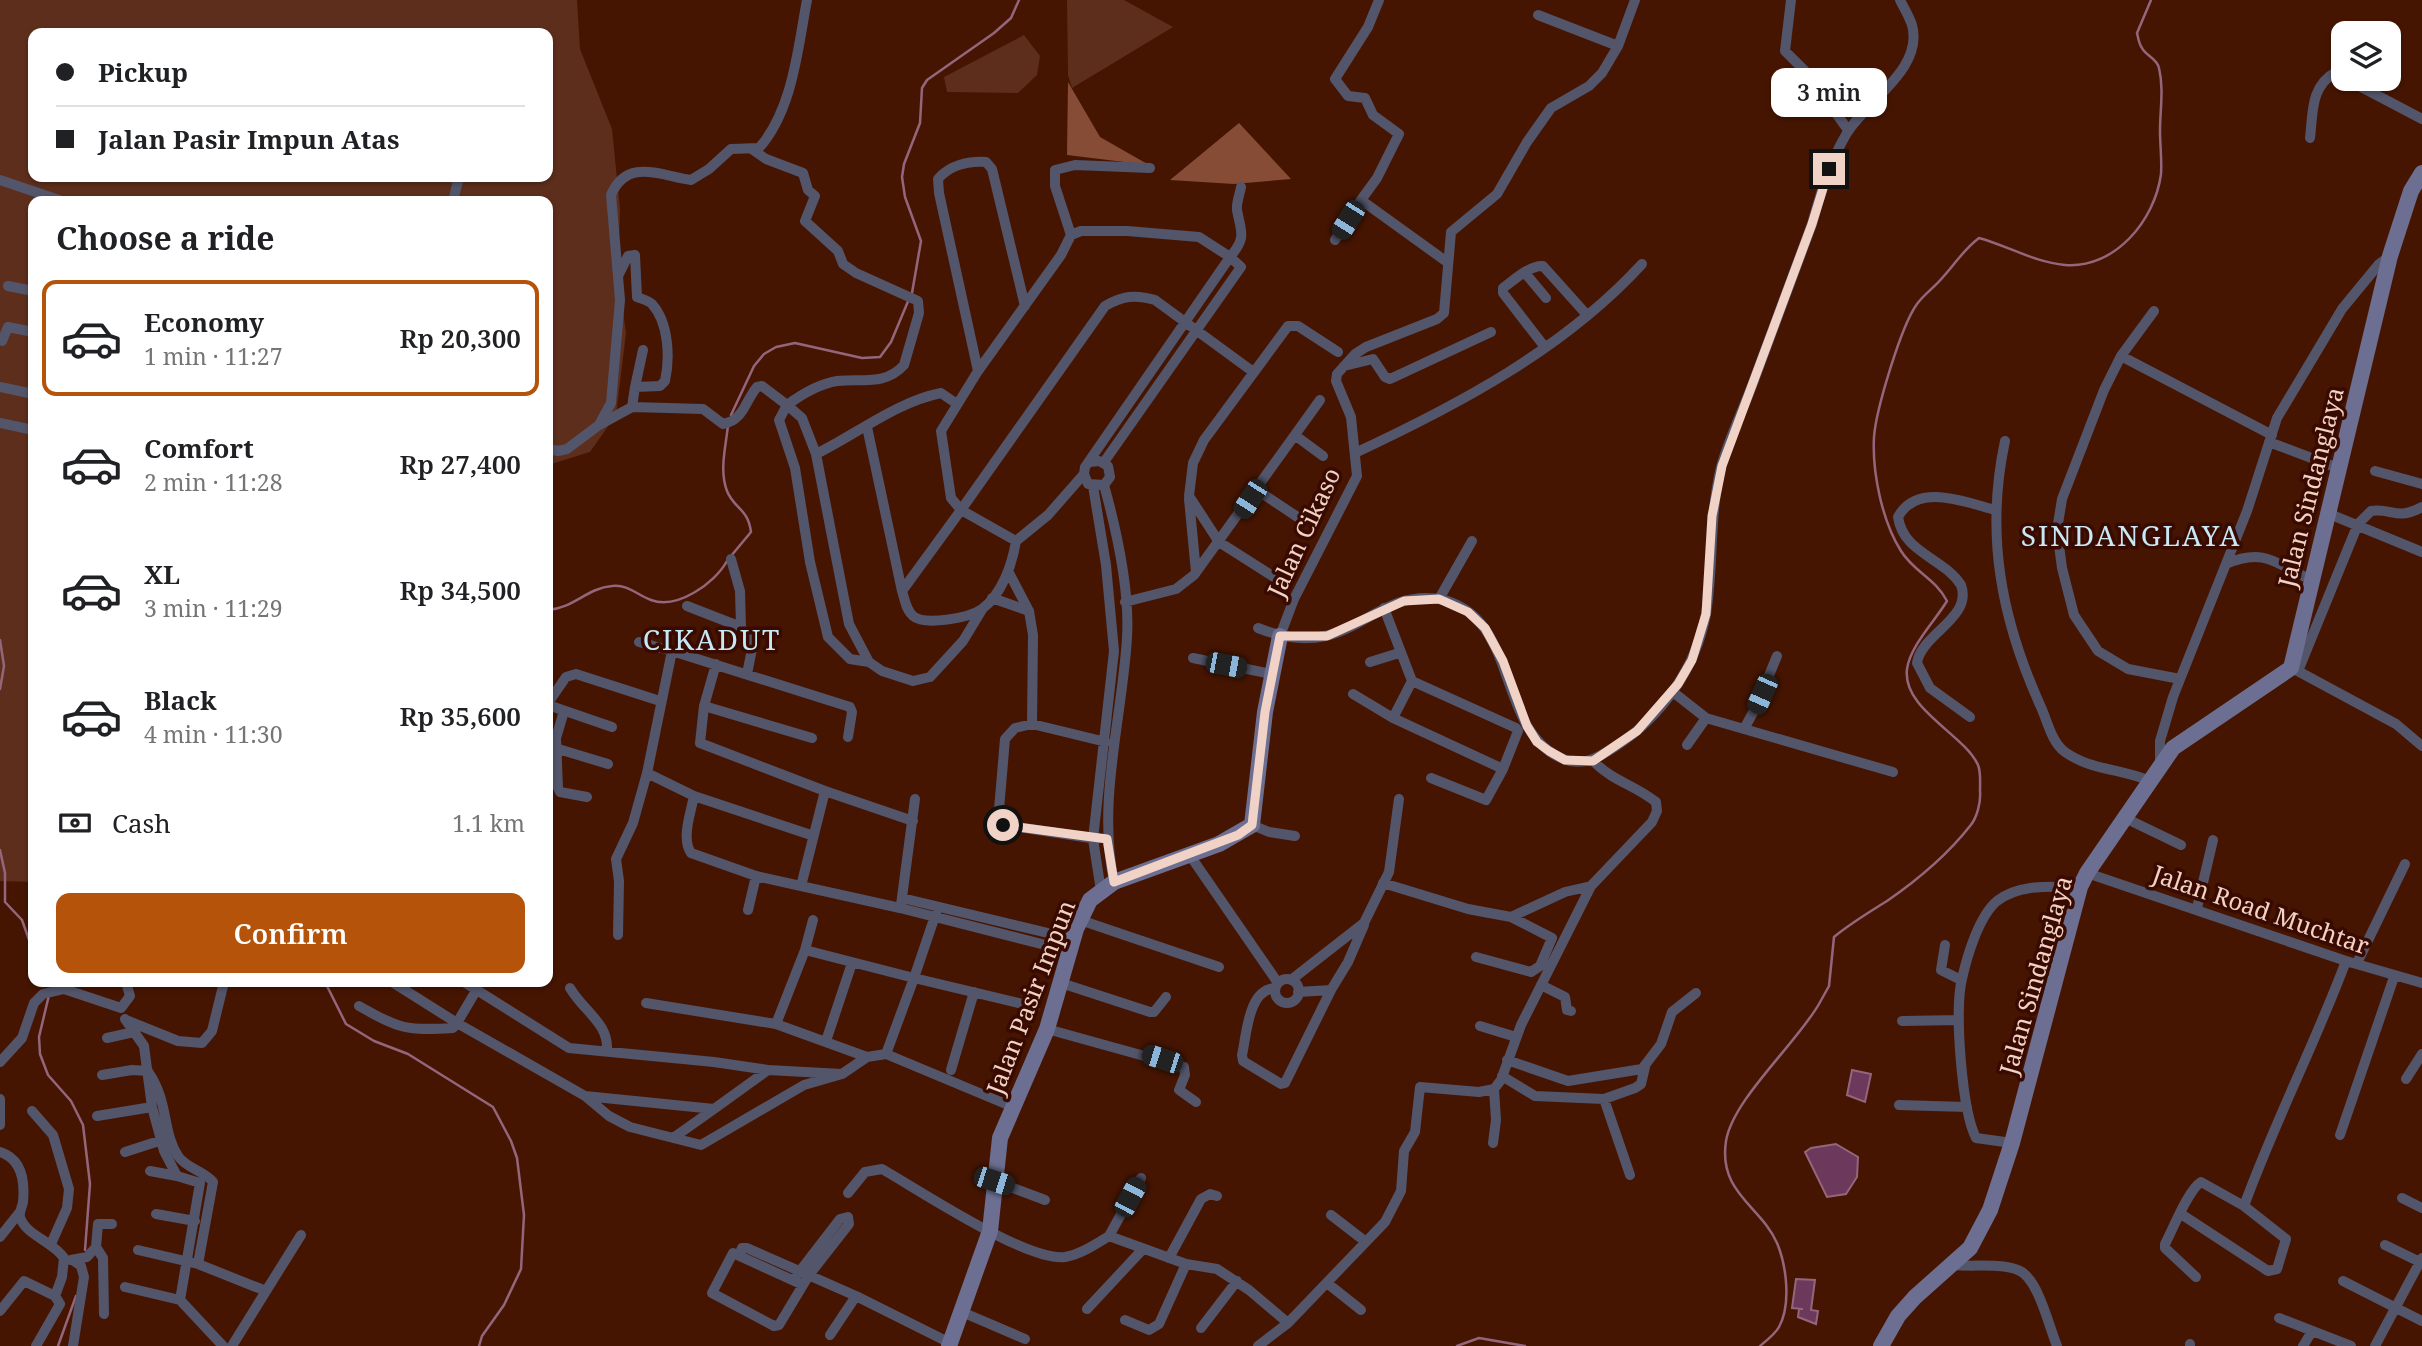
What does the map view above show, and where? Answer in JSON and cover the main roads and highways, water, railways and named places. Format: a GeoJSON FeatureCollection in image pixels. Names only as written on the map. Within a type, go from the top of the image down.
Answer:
{"type":"FeatureCollection","features":[{"type":"Feature","properties":{"kind":"waterway"},"geometry":{"type":"LineString","coordinates":[[912,293],[921,241],[905,197],[902,177],[904,164],[920,123],[922,88],[927,80],[1011,18],[1019,0]]}},
{"type":"Feature","properties":{"kind":"waterway"},"geometry":{"type":"LineString","coordinates":[[1760,1346],[1775,1332],[1783,1318],[1785,1274],[1777,1243],[1770,1230],[1742,1198],[1728,1174],[1726,1141],[1731,1125],[1752,1090],[1809,1020],[1829,986],[1834,937],[1898,893],[1942,857],[1972,823],[1980,800],[1978,765],[1971,754],[1924,709],[1914,697],[1908,683],[1907,669],[1913,651],[1947,601],[1937,586],[1906,558],[1888,525],[1877,481],[1874,451],[1876,424],[1884,389],[1904,330],[1917,304],[1979,238],[2043,261],[2065,265],[2083,264],[2116,250],[2141,224],[2157,191],[2161,174],[2160,76],[2158,65],[2140,45],[2137,33],[2151,0]]}},
{"type":"Feature","properties":{"kind":"waterway"},"geometry":{"type":"LineString","coordinates":[[731,415],[754,366],[764,354],[776,347],[795,343],[862,358],[880,357],[891,342],[909,299]]}},
{"type":"Feature","properties":{"kind":"waterway"},"geometry":{"type":"LineString","coordinates":[[728,425],[724,458],[725,483],[730,497],[747,518],[751,532],[731,556]]}},
{"type":"Feature","properties":{"kind":"waterway"},"geometry":{"type":"LineString","coordinates":[[553,609],[565,606],[595,590],[612,586],[628,588],[661,602],[683,598],[705,586],[727,561]]}},
{"type":"Feature","properties":{"kind":"waterway"},"geometry":{"type":"LineString","coordinates":[[0,640],[4,666],[0,689]]}},
{"type":"Feature","properties":{"kind":"waterway"},"geometry":{"type":"LineString","coordinates":[[0,850],[5,873],[5,902],[22,920],[28,937]]}},
{"type":"Feature","properties":{"kind":"waterway"},"geometry":{"type":"LineString","coordinates":[[328,987],[346,1024],[374,1041],[408,1054],[493,1107],[511,1141],[517,1158],[524,1215],[521,1269],[504,1305],[482,1336],[479,1346]]}},
{"type":"Feature","properties":{"kind":"waterway"},"geometry":{"type":"LineString","coordinates":[[49,995],[39,1037],[40,1054],[48,1075],[71,1101],[83,1125],[90,1184],[85,1250]]}},
{"type":"Feature","properties":{"kind":"waterway"},"geometry":{"type":"LineString","coordinates":[[58,1346],[76,1296]]}},
{"type":"Feature","properties":{"kind":"waterway"},"geometry":{"type":"LineString","coordinates":[[1457,1346],[1479,1338],[1525,1346]]}},
{"type":"Feature","properties":{"kind":"district","name":"SINDANGLAYA"},"geometry":{"type":"Point","coordinates":[2131,535]}},
{"type":"Feature","properties":{"kind":"district","name":"CIKADUT"},"geometry":{"type":"Point","coordinates":[712,639]}}]}
